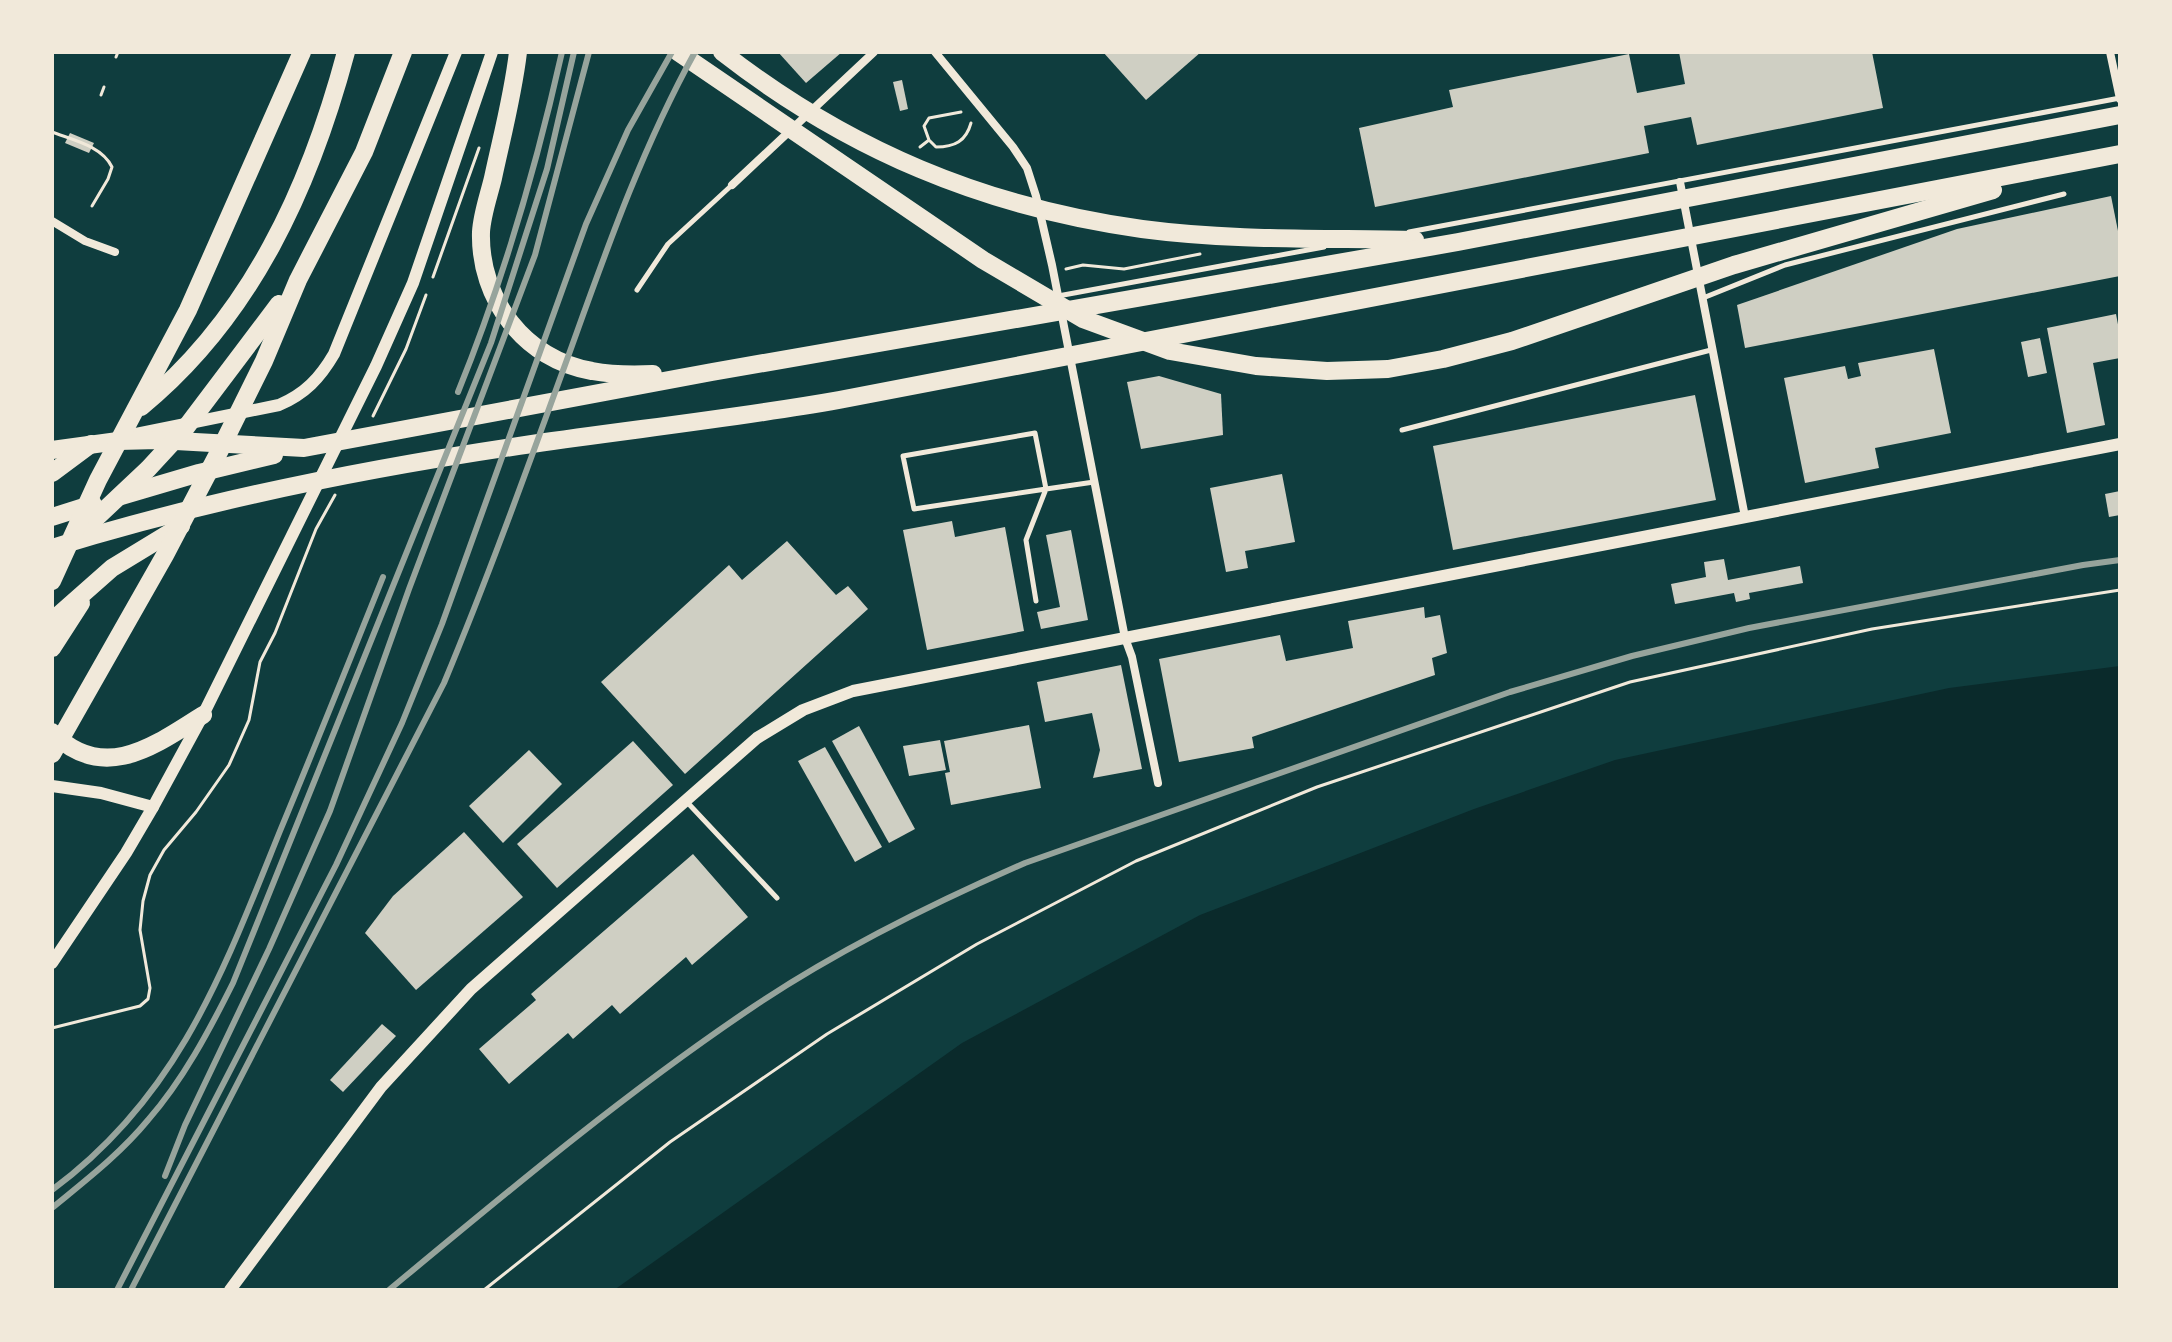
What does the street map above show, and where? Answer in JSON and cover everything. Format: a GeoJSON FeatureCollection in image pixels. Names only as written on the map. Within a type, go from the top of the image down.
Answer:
{"type":"FeatureCollection","features":[{"type":"Feature","properties":{"kind":"highway"},"geometry":{"type":"LineString","coordinates":[[52,581],[98,480],[188,310],[302,52]]}},
{"type":"Feature","properties":{"kind":"highway"},"geometry":{"type":"LineString","coordinates":[[52,459],[116,428],[163,389],[232,310],[278,237],[311,163],[346,52]]}},
{"type":"Feature","properties":{"kind":"highway"},"geometry":{"type":"LineString","coordinates":[[52,754],[165,555],[220,450],[264,361],[298,280],[364,152],[403,52]]}},
{"type":"Feature","properties":{"kind":"highway"},"geometry":{"type":"LineString","coordinates":[[518,52],[514,87],[481,228],[481,258],[489,287],[505,317],[528,342],[554,359],[590,371],[624,375],[712,372]]}},
{"type":"Feature","properties":{"kind":"highway"},"geometry":{"type":"LineString","coordinates":[[678,52],[983,260],[1083,319],[1170,351],[1256,366],[1327,371],[1388,369],[1443,359],[1512,341],[1734,265],[2112,156]]}},
{"type":"Feature","properties":{"kind":"highway"},"geometry":{"type":"LineString","coordinates":[[722,52],[791,102],[891,157],[1016,204],[1142,229],[1458,242]]}},
{"type":"Feature","properties":{"kind":"highway"},"geometry":{"type":"LineString","coordinates":[[52,517],[199,473],[304,448],[712,372],[1458,242],[2120,115]]}},
{"type":"Feature","properties":{"kind":"highway"},"geometry":{"type":"LineString","coordinates":[[52,548],[147,520],[282,489],[530,444],[710,421],[839,400],[2112,156]]}},
{"type":"Feature","properties":{"kind":"highway"},"geometry":{"type":"LineString","coordinates":[[52,560],[148,469],[184,430],[298,280]]}},
{"type":"Feature","properties":{"kind":"highway"},"geometry":{"type":"LineString","coordinates":[[52,473],[106,433]]}},
{"type":"Feature","properties":{"kind":"highway"},"geometry":{"type":"LineString","coordinates":[[52,450],[158,440],[304,448]]}},
{"type":"Feature","properties":{"kind":"highway"},"geometry":{"type":"LineString","coordinates":[[52,621],[92,584],[163,535],[221,510],[282,489]]}},
{"type":"Feature","properties":{"kind":"highway"},"geometry":{"type":"LineString","coordinates":[[52,648],[92,584]]}},
{"type":"Feature","properties":{"kind":"highway"},"geometry":{"type":"LineString","coordinates":[[52,732],[77,752],[107,759],[126,757],[203,715]]}},
{"type":"Feature","properties":{"kind":"street"},"geometry":{"type":"LineString","coordinates":[[81,445],[279,405],[296,398],[321,376],[334,354],[456,52]]}},
{"type":"Feature","properties":{"kind":"street"},"geometry":{"type":"LineString","coordinates":[[52,963],[153,807],[203,715],[369,380],[413,283],[492,52]]}},
{"type":"Feature","properties":{"kind":"street"},"geometry":{"type":"LineString","coordinates":[[732,185],[874,52]]}},
{"type":"Feature","properties":{"kind":"street"},"geometry":{"type":"LineString","coordinates":[[935,52],[1027,168],[1036,196],[1125,638],[1132,657],[1158,783]]}},
{"type":"Feature","properties":{"kind":"street"},"geometry":{"type":"LineString","coordinates":[[2110,52],[2120,98]]}},
{"type":"Feature","properties":{"kind":"street"},"geometry":{"type":"LineString","coordinates":[[1680,182],[1745,517]]}},
{"type":"Feature","properties":{"kind":"street"},"geometry":{"type":"LineString","coordinates":[[52,221],[85,241],[115,252]]}},
{"type":"Feature","properties":{"kind":"street"},"geometry":{"type":"LineString","coordinates":[[230,1290],[381,1087],[471,989],[757,738],[803,710],[853,691],[2120,444]]}},
{"type":"Feature","properties":{"kind":"street"},"geometry":{"type":"LineString","coordinates":[[52,786],[101,793],[153,807]]}},
{"type":"Feature","properties":{"kind":"lane"},"geometry":{"type":"LineString","coordinates":[[1057,296],[2120,98]]}},
{"type":"Feature","properties":{"kind":"lane"},"geometry":{"type":"LineString","coordinates":[[637,290],[668,244],[732,185]]}},
{"type":"Feature","properties":{"kind":"lane"},"geometry":{"type":"LineString","coordinates":[[1703,298],[1785,265],[2064,194]]}},
{"type":"Feature","properties":{"kind":"lane"},"geometry":{"type":"LineString","coordinates":[[1402,430],[1711,350]]}},
{"type":"Feature","properties":{"kind":"lane"},"geometry":{"type":"LineString","coordinates":[[1036,601],[1026,540],[1046,489],[1035,433],[903,456],[914,509],[1046,489],[1094,482]]}},
{"type":"Feature","properties":{"kind":"lane"},"geometry":{"type":"LineString","coordinates":[[686,800],[777,898]]}},
{"type":"Feature","properties":{"kind":"path"},"geometry":{"type":"LineString","coordinates":[[116,57],[118,52]]}},
{"type":"Feature","properties":{"kind":"path"},"geometry":{"type":"LineString","coordinates":[[101,95],[104,87]]}},
{"type":"Feature","properties":{"kind":"path"},"geometry":{"type":"LineString","coordinates":[[961,112],[929,118],[924,126],[929,140],[936,147],[958,142],[967,136],[971,123]]}},
{"type":"Feature","properties":{"kind":"path"},"geometry":{"type":"LineString","coordinates":[[52,132],[107,157],[112,167],[92,206]]}},
{"type":"Feature","properties":{"kind":"path"},"geometry":{"type":"LineString","coordinates":[[914,152],[929,140]]}},
{"type":"Feature","properties":{"kind":"path"},"geometry":{"type":"LineString","coordinates":[[433,276],[480,147]]}},
{"type":"Feature","properties":{"kind":"path"},"geometry":{"type":"LineString","coordinates":[[368,428],[406,349],[428,291]]}},
{"type":"Feature","properties":{"kind":"path"},"geometry":{"type":"LineString","coordinates":[[52,1028],[140,1006],[148,999],[150,988],[140,930],[150,875],[164,850],[229,765],[249,720],[260,662],[275,633],[316,529],[336,494]]}},
{"type":"Feature","properties":{"kind":"path"},"geometry":{"type":"LineString","coordinates":[[484,1290],[670,1142],[827,1034],[977,944],[1136,861],[1317,787],[1630,682],[1872,629],[2120,590]]}},
{"type":"Feature","properties":{"kind":"water"},"geometry":{"type":"Polygon","coordinates":[[[2120,666],[2120,1290],[614,1290],[962,1043],[1200,915],[1474,809],[1615,760],[1949,688],[2120,666]]]}},
{"type":"Feature","properties":{"kind":"building"},"geometry":{"type":"Polygon","coordinates":[[[778,52],[842,52],[806,83],[778,52]]]}},
{"type":"Feature","properties":{"kind":"building"},"geometry":{"type":"Polygon","coordinates":[[[1103,52],[1201,52],[1146,100],[1103,52]]]}},
{"type":"Feature","properties":{"kind":"building"},"geometry":{"type":"Polygon","coordinates":[[[1679,52],[1872,52],[1883,108],[1697,145],[1691,117],[1644,126],[1649,153],[1375,207],[1359,128],[1453,107],[1449,90],[1629,54],[1637,93],[1685,84],[1679,52]]]}},
{"type":"Feature","properties":{"kind":"building"},"geometry":{"type":"Polygon","coordinates":[[[902,80],[908,109],[900,111],[893,82],[902,80]]]}},
{"type":"Feature","properties":{"kind":"building"},"geometry":{"type":"Polygon","coordinates":[[[70,133],[94,143],[89,153],[65,143],[70,133]]]}},
{"type":"Feature","properties":{"kind":"building"},"geometry":{"type":"Polygon","coordinates":[[[2111,196],[2120,241],[2120,276],[1745,348],[1737,305],[1957,229],[2111,196]]]}},
{"type":"Feature","properties":{"kind":"building"},"geometry":{"type":"Polygon","coordinates":[[[2116,314],[2120,358],[2093,363],[2105,425],[2067,433],[2047,328],[2116,314]]]}},
{"type":"Feature","properties":{"kind":"building"},"geometry":{"type":"Polygon","coordinates":[[[2040,338],[2047,373],[2028,377],[2021,342],[2040,338]]]}},
{"type":"Feature","properties":{"kind":"building"},"geometry":{"type":"Polygon","coordinates":[[[1934,349],[1951,433],[1875,448],[1879,468],[1805,483],[1784,378],[1845,366],[1848,379],[1861,376],[1858,363],[1934,349]]]}},
{"type":"Feature","properties":{"kind":"building"},"geometry":{"type":"Polygon","coordinates":[[[1159,376],[1221,394],[1223,435],[1141,449],[1127,382],[1159,376]]]}},
{"type":"Feature","properties":{"kind":"building"},"geometry":{"type":"Polygon","coordinates":[[[1695,395],[1716,500],[1453,550],[1433,446],[1695,395]]]}},
{"type":"Feature","properties":{"kind":"building"},"geometry":{"type":"Polygon","coordinates":[[[1282,474],[1295,542],[1245,551],[1248,568],[1226,572],[1210,488],[1282,474]]]}},
{"type":"Feature","properties":{"kind":"building"},"geometry":{"type":"Polygon","coordinates":[[[2120,491],[2120,515],[2109,517],[2105,494],[2120,491]]]}},
{"type":"Feature","properties":{"kind":"building"},"geometry":{"type":"Polygon","coordinates":[[[952,521],[955,537],[1005,527],[1024,631],[927,650],[903,530],[952,521]]]}},
{"type":"Feature","properties":{"kind":"building"},"geometry":{"type":"Polygon","coordinates":[[[1071,530],[1088,620],[1041,629],[1037,612],[1060,607],[1046,535],[1071,530]]]}},
{"type":"Feature","properties":{"kind":"building"},"geometry":{"type":"Polygon","coordinates":[[[787,541],[836,595],[848,586],[868,609],[685,774],[601,682],[729,565],[742,580],[787,541]]]}},
{"type":"Feature","properties":{"kind":"building"},"geometry":{"type":"Polygon","coordinates":[[[1724,559],[1728,580],[1800,566],[1803,583],[1749,593],[1750,599],[1736,602],[1734,593],[1675,604],[1671,584],[1706,577],[1704,562],[1724,559]]]}},
{"type":"Feature","properties":{"kind":"building"},"geometry":{"type":"Polygon","coordinates":[[[1424,607],[1425,618],[1440,615],[1447,653],[1432,658],[1435,675],[1252,737],[1254,748],[1179,762],[1159,659],[1280,635],[1286,661],[1353,648],[1348,621],[1424,607]]]}},
{"type":"Feature","properties":{"kind":"building"},"geometry":{"type":"Polygon","coordinates":[[[1121,665],[1142,769],[1093,778],[1100,750],[1092,713],[1045,722],[1037,682],[1121,665]]]}},
{"type":"Feature","properties":{"kind":"building"},"geometry":{"type":"Polygon","coordinates":[[[1029,725],[1041,788],[951,805],[945,773],[950,772],[944,741],[1029,725]]]}},
{"type":"Feature","properties":{"kind":"building"},"geometry":{"type":"Polygon","coordinates":[[[859,726],[915,829],[889,843],[832,741],[859,726]]]}},
{"type":"Feature","properties":{"kind":"building"},"geometry":{"type":"Polygon","coordinates":[[[940,740],[946,770],[909,776],[903,746],[940,740]]]}},
{"type":"Feature","properties":{"kind":"building"},"geometry":{"type":"Polygon","coordinates":[[[633,741],[673,785],[557,888],[517,844],[633,741]]]}},
{"type":"Feature","properties":{"kind":"building"},"geometry":{"type":"Polygon","coordinates":[[[825,747],[882,847],[855,862],[798,761],[825,747]]]}},
{"type":"Feature","properties":{"kind":"building"},"geometry":{"type":"Polygon","coordinates":[[[529,750],[562,784],[503,843],[469,806],[529,750]]]}},
{"type":"Feature","properties":{"kind":"building"},"geometry":{"type":"Polygon","coordinates":[[[464,832],[523,897],[416,990],[365,933],[393,896],[464,832]]]}},
{"type":"Feature","properties":{"kind":"building"},"geometry":{"type":"Polygon","coordinates":[[[693,854],[748,917],[692,965],[686,957],[620,1014],[612,1005],[573,1039],[568,1033],[509,1084],[479,1049],[536,1000],[531,994],[693,854]]]}},
{"type":"Feature","properties":{"kind":"building"},"geometry":{"type":"Polygon","coordinates":[[[382,1024],[396,1036],[343,1092],[330,1080],[382,1024]]]}},
{"type":"Feature","properties":{"kind":"railway"},"geometry":{"type":"LineString","coordinates":[[458,392],[517,224],[562,52]]}},
{"type":"Feature","properties":{"kind":"railway"},"geometry":{"type":"LineString","coordinates":[[52,1208],[114,1155],[161,1105],[195,1054],[233,983],[491,343],[547,169],[574,52]]}},
{"type":"Feature","properties":{"kind":"railway"},"geometry":{"type":"LineString","coordinates":[[165,1176],[185,1125],[269,949],[330,811],[409,589],[535,255],[589,52]]}},
{"type":"Feature","properties":{"kind":"railway"},"geometry":{"type":"LineString","coordinates":[[117,1290],[336,865],[402,723],[442,624],[586,224],[628,130],[672,52]]}},
{"type":"Feature","properties":{"kind":"railway"},"geometry":{"type":"LineString","coordinates":[[131,1290],[444,683],[626,200],[658,125],[695,52]]}},
{"type":"Feature","properties":{"kind":"railway"},"geometry":{"type":"LineString","coordinates":[[389,1290],[613,1108],[753,1007],[818,966],[886,929],[1025,863],[1510,692],[1632,656],[1749,628],[2120,560]]}},
{"type":"Feature","properties":{"kind":"railway"},"geometry":{"type":"LineString","coordinates":[[52,1190],[96,1153],[133,1114],[165,1072],[192,1028],[238,933],[383,577]]}}]}
